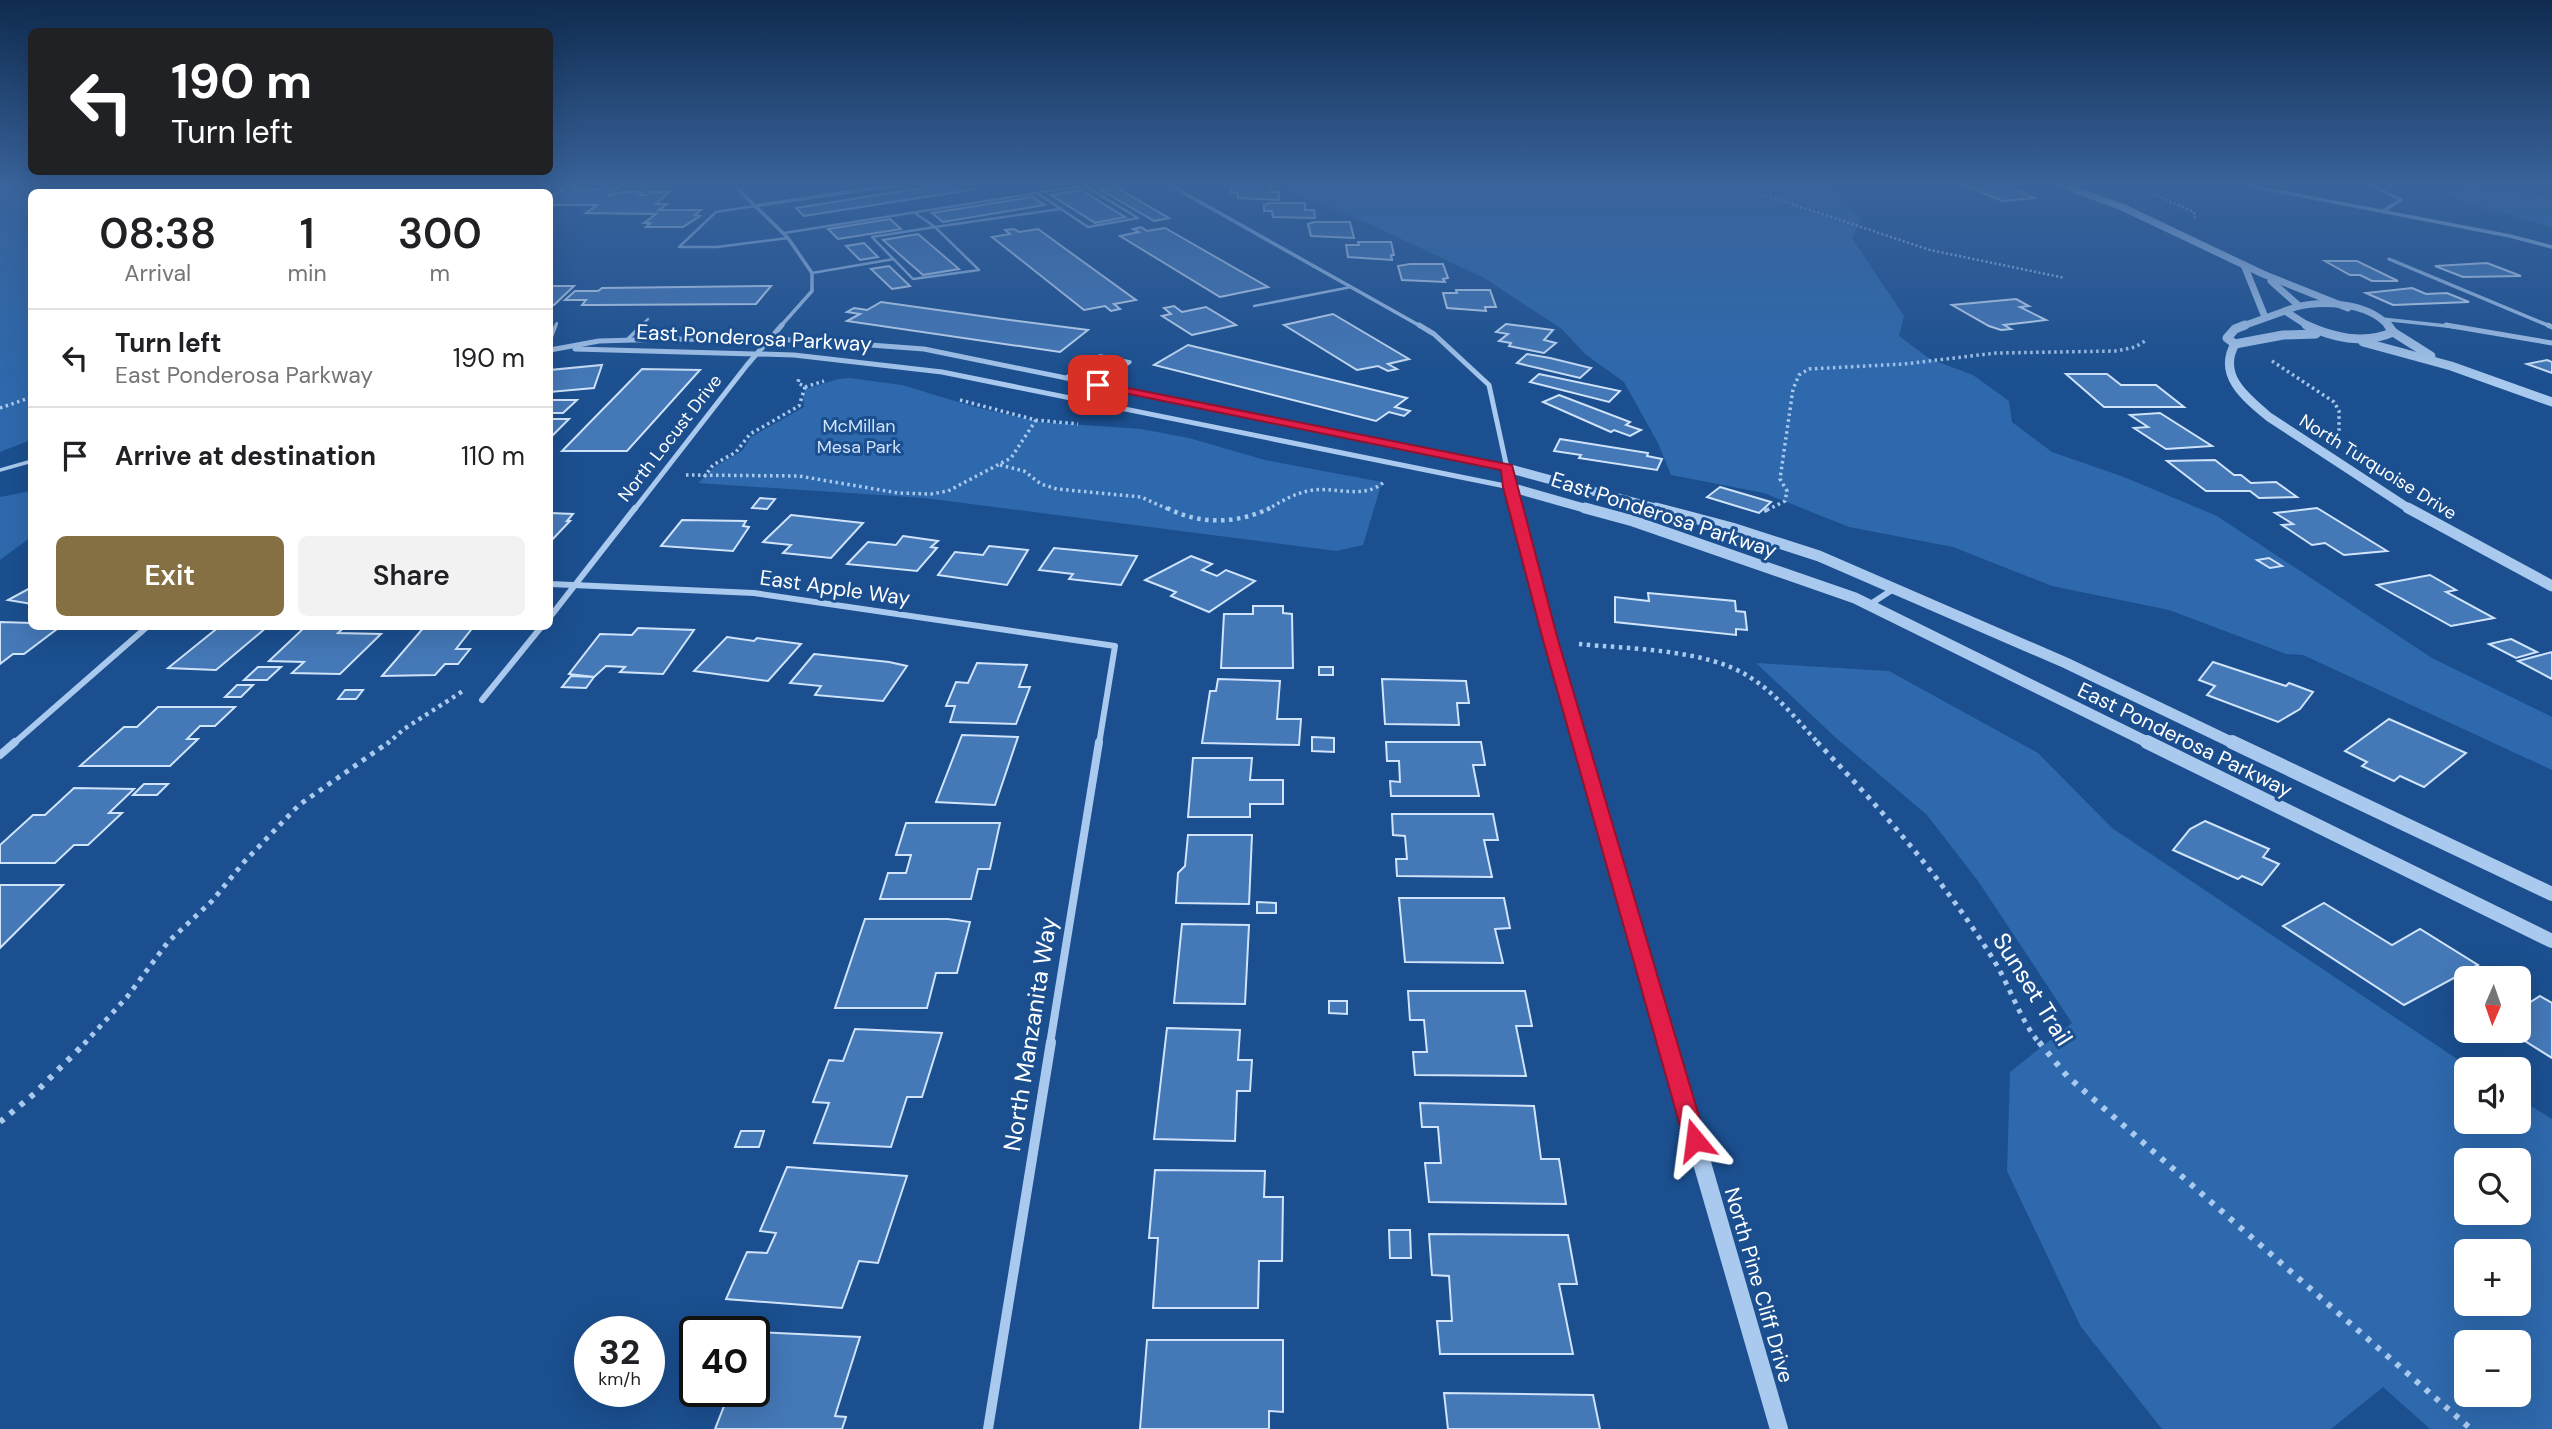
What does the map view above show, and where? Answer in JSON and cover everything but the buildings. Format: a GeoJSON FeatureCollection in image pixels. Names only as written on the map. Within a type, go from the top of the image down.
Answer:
{"type":"FeatureCollection","features":[{"type":"Feature","properties":{"kind":"street"},"geometry":{"type":"LineString","coordinates":[[796,251],[812,273]]}},
{"type":"Feature","properties":{"kind":"street","name":"North Pine Cliff Drive"},"geometry":{"type":"LineString","coordinates":[[1286,251],[1434,334],[1489,385],[1510,487],[1555,654],[1779,1429]]}},
{"type":"Feature","properties":{"kind":"street"},"geometry":{"type":"LineString","coordinates":[[2214,251],[2263,274],[2382,319],[2449,326],[2552,343]]}},
{"type":"Feature","properties":{"kind":"street"},"geometry":{"type":"LineString","coordinates":[[2389,259],[2552,327]]}},
{"type":"Feature","properties":{"kind":"street"},"geometry":{"type":"LineString","coordinates":[[2244,265],[2265,317]]}},
{"type":"Feature","properties":{"kind":"street","name":"North Locust Drive"},"geometry":{"type":"LineString","coordinates":[[553,613],[756,353],[812,291],[812,273]]}},
{"type":"Feature","properties":{"kind":"street"},"geometry":{"type":"LineString","coordinates":[[2263,274],[2298,305],[2348,308]]}},
{"type":"Feature","properties":{"kind":"street","name":"North Turquoise Drive"},"geometry":{"type":"LineString","coordinates":[[2298,305],[2235,329],[2227,338],[2235,344],[2230,349],[2229,361],[2235,386],[2269,417],[2401,504],[2552,586]]}},
{"type":"Feature","properties":{"kind":"street"},"geometry":{"type":"LineString","coordinates":[[2285,311],[2288,316],[2305,326],[2451,366],[2552,402]]}},
{"type":"Feature","properties":{"kind":"street"},"geometry":{"type":"LineString","coordinates":[[2382,319],[2393,332],[2451,366]]}},
{"type":"Feature","properties":{"kind":"street"},"geometry":{"type":"LineString","coordinates":[[2346,337],[2376,338],[2393,332]]}},
{"type":"Feature","properties":{"kind":"street"},"geometry":{"type":"LineString","coordinates":[[2235,344],[2252,343],[2283,335],[2330,334]]}},
{"type":"Feature","properties":{"kind":"street","name":"East Ponderosa Parkway"},"geometry":{"type":"LineString","coordinates":[[553,350],[628,339],[803,340],[924,349],[1507,468],[1732,528],[1790,545],[1895,587],[2066,663],[2552,894]]}},
{"type":"Feature","properties":{"kind":"street","name":"East Ponderosa Parkway"},"geometry":{"type":"LineString","coordinates":[[567,348],[592,351],[756,353],[872,362],[1058,394],[1510,487],[1633,521],[1812,582],[1869,605],[2552,940]]}},
{"type":"Feature","properties":{"kind":"street"},"geometry":{"type":"LineString","coordinates":[[1058,394],[1077,381]]}},
{"type":"Feature","properties":{"kind":"street","name":"East Apple Way"},"geometry":{"type":"LineString","coordinates":[[553,584],[754,593],[1115,646]]}},
{"type":"Feature","properties":{"kind":"street"},"geometry":{"type":"LineString","coordinates":[[1869,605],[1895,587]]}},
{"type":"Feature","properties":{"kind":"street"},"geometry":{"type":"LineString","coordinates":[[0,755],[143,630]]}},
{"type":"Feature","properties":{"kind":"street"},"geometry":{"type":"LineString","coordinates":[[482,700],[539,630]]}},
{"type":"Feature","properties":{"kind":"street","name":"North Manzanita Way"},"geometry":{"type":"LineString","coordinates":[[988,1429],[1115,646]]}},
{"type":"Feature","properties":{"kind":"lane"},"geometry":{"type":"LineString","coordinates":[[886,251],[913,279],[979,270],[959,251]]}},
{"type":"Feature","properties":{"kind":"lane"},"geometry":{"type":"LineString","coordinates":[[812,273],[894,259]]}},
{"type":"Feature","properties":{"kind":"lane"},"geometry":{"type":"LineString","coordinates":[[1254,306],[1351,287]]}},
{"type":"Feature","properties":{"kind":"lane"},"geometry":{"type":"LineString","coordinates":[[628,339],[648,319]]}},
{"type":"Feature","properties":{"kind":"lane"},"geometry":{"type":"LineString","coordinates":[[553,333],[557,323]]}},
{"type":"Feature","properties":{"kind":"lane"},"geometry":{"type":"LineString","coordinates":[[1065,378],[1100,356],[1130,362],[1098,385]]}},
{"type":"Feature","properties":{"kind":"lane"},"geometry":{"type":"LineString","coordinates":[[0,470],[28,462]]}},
{"type":"Feature","properties":{"kind":"path"},"geometry":{"type":"LineString","coordinates":[[1933,251],[2065,278]]}},
{"type":"Feature","properties":{"kind":"path"},"geometry":{"type":"LineString","coordinates":[[1732,528],[1785,500],[1787,491],[1780,480],[1793,389],[1799,375],[1809,369],[1904,364],[1941,357],[1996,353],[2117,351],[2135,347],[2147,340]]}},
{"type":"Feature","properties":{"kind":"path"},"geometry":{"type":"LineString","coordinates":[[2268,359],[2334,402],[2339,411],[2339,437]]}},
{"type":"Feature","properties":{"kind":"path"},"geometry":{"type":"LineString","coordinates":[[808,373],[797,379],[804,387],[799,406],[750,434],[736,452],[713,465],[704,477],[815,477],[869,489],[936,495],[1011,458],[1036,420]]}},
{"type":"Feature","properties":{"kind":"path"},"geometry":{"type":"LineString","coordinates":[[951,397],[997,412],[1036,420],[1090,425]]}},
{"type":"Feature","properties":{"kind":"path"},"geometry":{"type":"LineString","coordinates":[[0,408],[28,398]]}},
{"type":"Feature","properties":{"kind":"path"},"geometry":{"type":"LineString","coordinates":[[1000,465],[1024,471],[1041,484],[1057,489],[1153,500],[1186,516],[1207,520],[1254,517],[1298,492],[1318,489],[1365,491],[1379,488],[1385,481],[1373,479]]}},
{"type":"Feature","properties":{"kind":"path","name":"Sunset Trail"},"geometry":{"type":"LineString","coordinates":[[1588,645],[1658,653],[1730,667],[1758,682],[1774,696],[1882,812],[1947,894],[1993,959],[2036,1039],[2067,1076],[2471,1429]]}},
{"type":"Feature","properties":{"kind":"path"},"geometry":{"type":"LineString","coordinates":[[0,1122],[34,1094],[90,1038],[127,997],[168,942],[212,901],[244,862],[299,805],[380,750],[404,729],[469,687]]}},
{"type":"Feature","properties":{"kind":"green space"},"geometry":{"type":"Polygon","coordinates":[[[0,251],[28,251],[28,441],[0,452],[0,251]]]}},
{"type":"Feature","properties":{"kind":"green space"},"geometry":{"type":"Polygon","coordinates":[[[1426,251],[1860,251],[1904,316],[1899,336],[1930,359],[1973,375],[2009,401],[2012,422],[2052,452],[2124,477],[2217,516],[2432,658],[2552,717],[2552,770],[2303,655],[2286,654],[2169,610],[2052,586],[1953,547],[1849,527],[1764,493],[1671,475],[1658,443],[1624,382],[1585,354],[1562,329],[1484,278],[1426,251]]]}},
{"type":"Feature","properties":{"kind":"green space","name":"McMillan Mesa Park"},"geometry":{"type":"Polygon","coordinates":[[[850,378],[902,385],[975,407],[1041,422],[1141,429],[1189,438],[1265,460],[1382,482],[1363,545],[1337,551],[924,498],[698,483],[716,466],[742,451],[751,437],[804,407],[803,394],[806,389],[850,378]]]}},
{"type":"Feature","properties":{"kind":"green space"},"geometry":{"type":"Polygon","coordinates":[[[28,492],[28,539],[0,560],[0,497],[28,492]]]}},
{"type":"Feature","properties":{"kind":"green space"},"geometry":{"type":"Polygon","coordinates":[[[1756,663],[1889,671],[2038,753],[2112,828],[2454,1057],[2454,1134],[2531,1134],[2531,1106],[2552,1119],[2552,1429],[2430,1429],[2383,1387],[2331,1429],[2162,1429],[2081,1327],[2007,1171],[2010,1072],[2072,1023],[1978,881],[1927,815],[1835,737],[1756,663]]]}},
{"type":"Feature","properties":{"kind":"route"},"geometry":{"type":"LineString","coordinates":[[1098,385],[1507,468],[1551,640],[1695,1140]]}}]}
